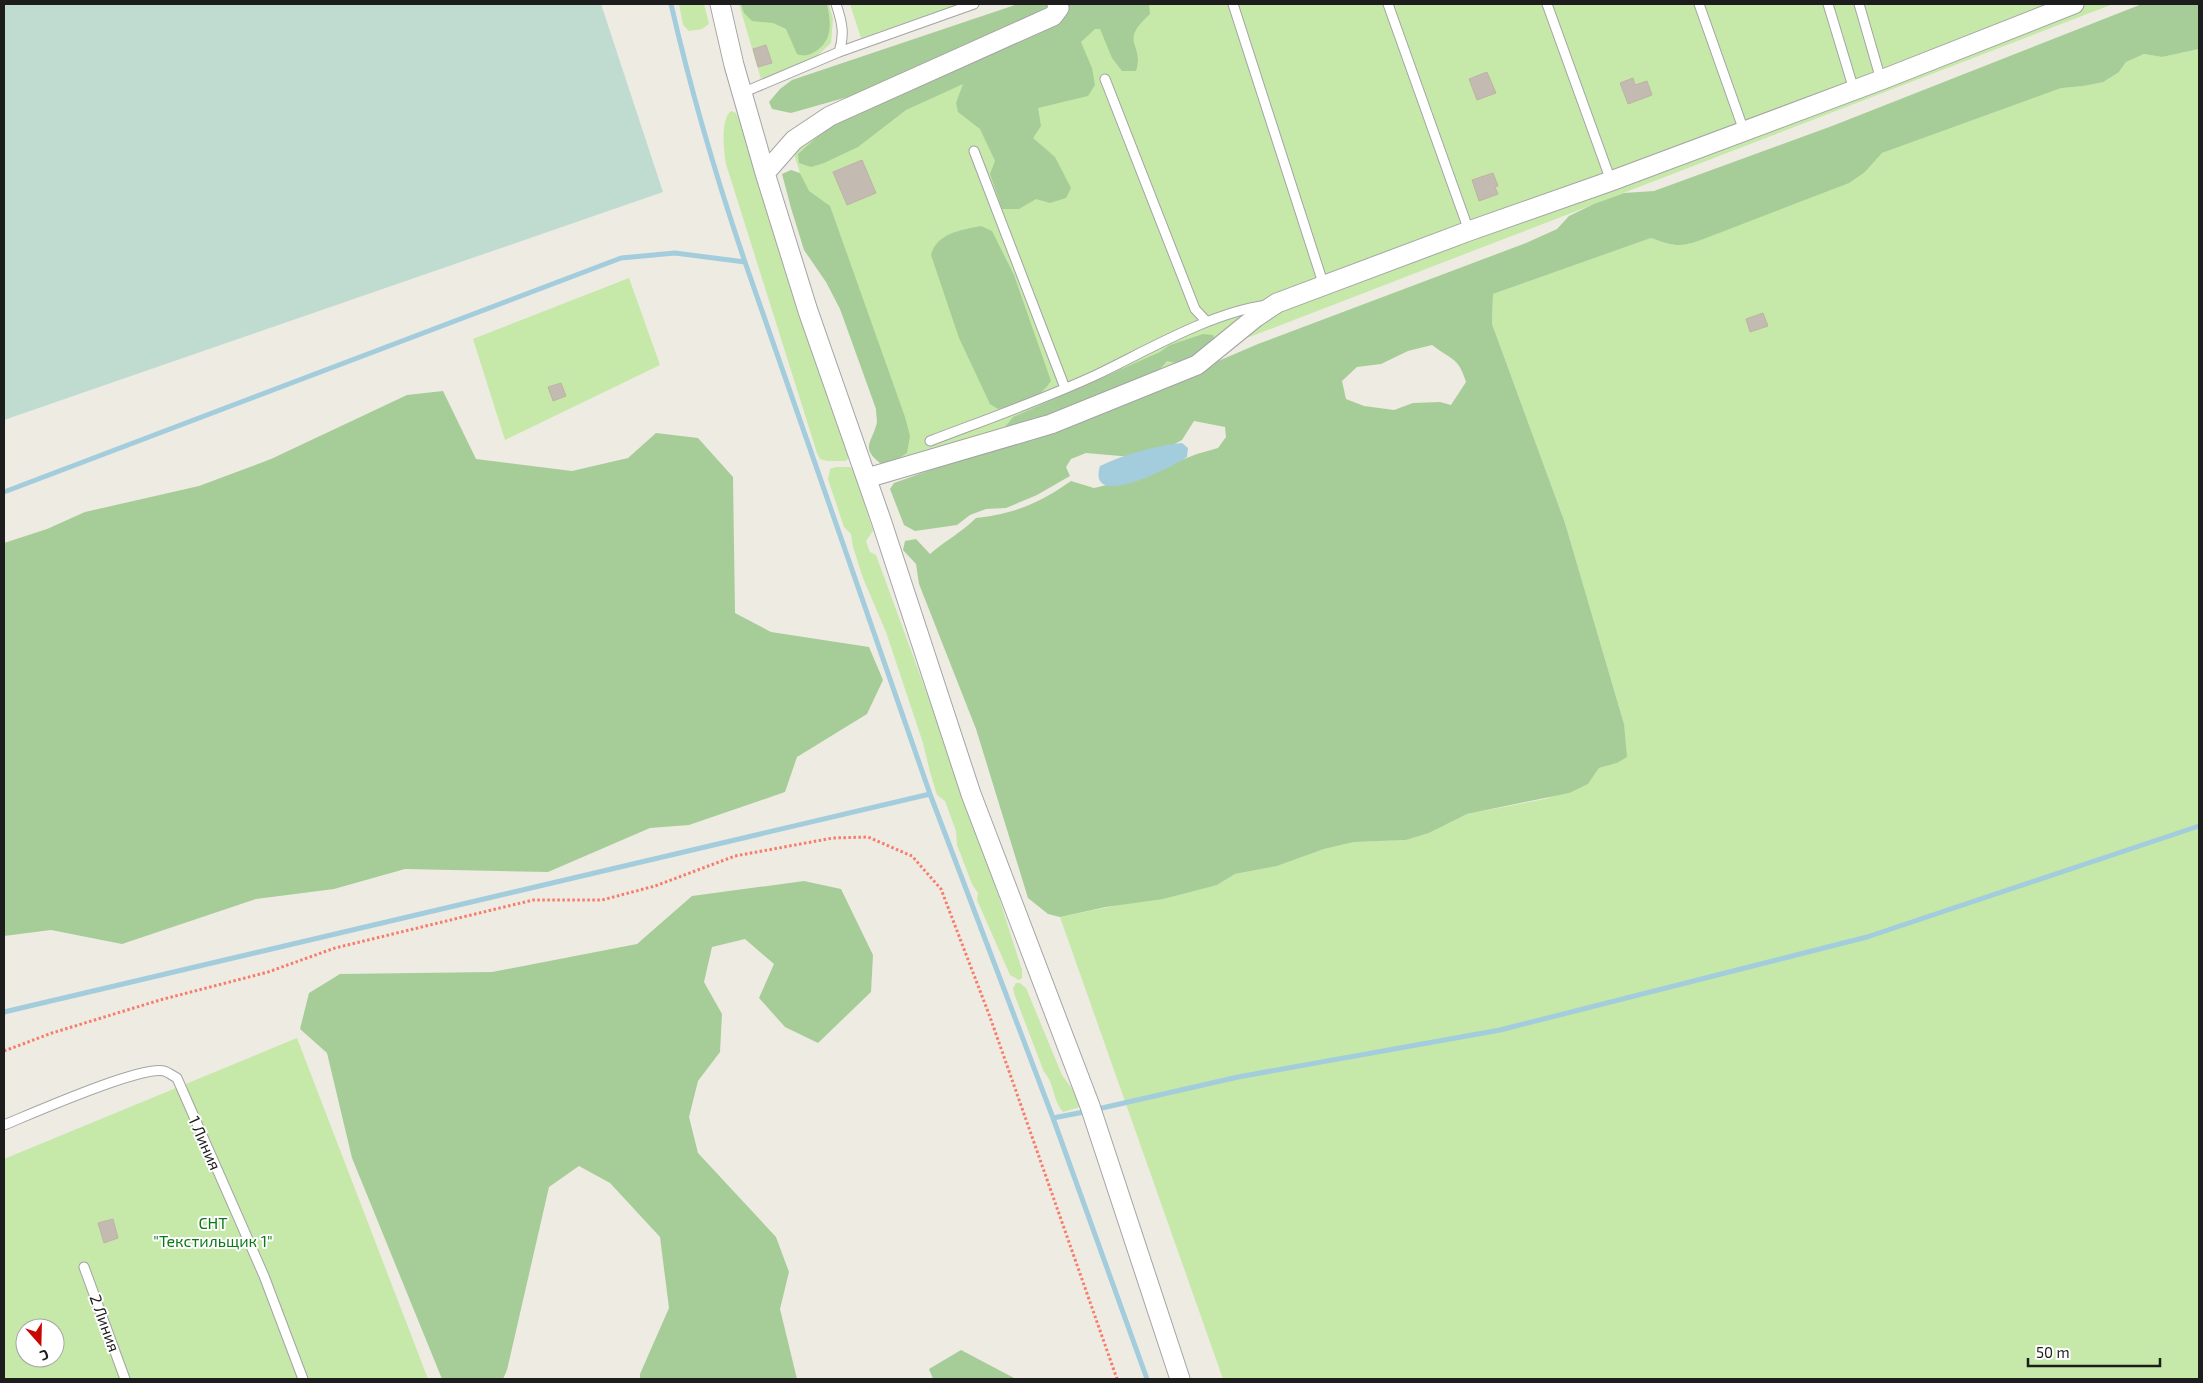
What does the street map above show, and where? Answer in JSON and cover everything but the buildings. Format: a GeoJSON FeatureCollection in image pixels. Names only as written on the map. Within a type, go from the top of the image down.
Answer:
{"type":"FeatureCollection","features":[{"type":"Feature","properties":{"kind":"street"},"geometry":{"type":"LineString","coordinates":[[720,4],[742,93],[808,311],[867,478],[970,794],[1090,1106],[1180,1379]]}},
{"type":"Feature","properties":{"kind":"street"},"geometry":{"type":"LineString","coordinates":[[765,173],[794,140],[830,116],[1053,16],[1059,8],[1057,4]]}},
{"type":"Feature","properties":{"kind":"street"},"geometry":{"type":"LineString","coordinates":[[867,478],[1051,424],[1197,365],[1256,317],[1277,304],[1469,231],[1881,80],[2052,8],[2074,4]]}},
{"type":"Feature","properties":{"kind":"lane"},"geometry":{"type":"LineString","coordinates":[[836,4],[843,25],[843,39],[838,52]]}},
{"type":"Feature","properties":{"kind":"lane"},"geometry":{"type":"LineString","coordinates":[[742,93],[838,52],[974,4]]}},
{"type":"Feature","properties":{"kind":"lane"},"geometry":{"type":"LineString","coordinates":[[1233,4],[1324,286]]}},
{"type":"Feature","properties":{"kind":"lane"},"geometry":{"type":"LineString","coordinates":[[1388,4],[1469,231]]}},
{"type":"Feature","properties":{"kind":"lane"},"geometry":{"type":"LineString","coordinates":[[1547,4],[1611,180]]}},
{"type":"Feature","properties":{"kind":"lane"},"geometry":{"type":"LineString","coordinates":[[1699,4],[1744,131]]}},
{"type":"Feature","properties":{"kind":"lane"},"geometry":{"type":"LineString","coordinates":[[1828,4],[1854,90]]}},
{"type":"Feature","properties":{"kind":"lane"},"geometry":{"type":"LineString","coordinates":[[1859,4],[1881,80]]}},
{"type":"Feature","properties":{"kind":"lane"},"geometry":{"type":"LineString","coordinates":[[1105,79],[1195,309],[1207,322]]}},
{"type":"Feature","properties":{"kind":"lane"},"geometry":{"type":"LineString","coordinates":[[974,151],[1065,388]]}},
{"type":"Feature","properties":{"kind":"lane"},"geometry":{"type":"LineString","coordinates":[[930,441],[1065,388],[1207,322],[1255,306],[1277,304]]}},
{"type":"Feature","properties":{"kind":"lane","name":"1 Линия"},"geometry":{"type":"LineString","coordinates":[[4,1125],[66,1098],[143,1072],[164,1070],[177,1078],[264,1276],[303,1379]]}},
{"type":"Feature","properties":{"kind":"lane","name":"2 Линия"},"geometry":{"type":"LineString","coordinates":[[84,1267],[125,1379]]}},
{"type":"Feature","properties":{"kind":"path"},"geometry":{"type":"LineString","coordinates":[[4,1051],[52,1033],[160,1000],[268,972],[354,943],[533,900],[602,900],[655,886],[735,856],[833,838],[868,838],[912,856],[941,888],[1010,1073],[1117,1379]]}},
{"type":"Feature","properties":{"kind":"green space"},"geometry":{"type":"Polygon","coordinates":[[[4,4],[601,4],[663,192],[4,420],[4,4]]]}},
{"type":"Feature","properties":{"kind":"green space"},"geometry":{"type":"Polygon","coordinates":[[[679,4],[704,4],[709,24],[702,29],[689,31],[683,25],[679,4]]]}},
{"type":"Feature","properties":{"kind":"green space"},"geometry":{"type":"Polygon","coordinates":[[[739,4],[829,4],[833,19],[831,43],[817,56],[761,79],[739,4]]]}},
{"type":"Feature","properties":{"kind":"green space"},"geometry":{"type":"Polygon","coordinates":[[[741,4],[827,4],[830,24],[828,36],[822,47],[816,51],[807,55],[797,54],[786,29],[773,23],[752,21],[744,13],[741,4]]]}},
{"type":"Feature","properties":{"kind":"green space"},"geometry":{"type":"Polygon","coordinates":[[[850,4],[960,4],[861,38],[850,4]]]}},
{"type":"Feature","properties":{"kind":"green space"},"geometry":{"type":"Polygon","coordinates":[[[1018,4],[1149,4],[1150,14],[1135,31],[1133,38],[1138,61],[1136,71],[1122,71],[1112,58],[1100,29],[1095,29],[1081,42],[1092,68],[1095,85],[1088,96],[1038,108],[1041,126],[1033,138],[1055,157],[1071,188],[1066,198],[1050,203],[1036,199],[1019,209],[1002,209],[990,174],[995,161],[980,129],[958,112],[956,103],[963,84],[906,110],[858,147],[811,167],[799,163],[798,154],[835,121],[851,96],[791,113],[772,109],[769,102],[780,89],[792,80],[1018,4]]]}},
{"type":"Feature","properties":{"kind":"green space"},"geometry":{"type":"Polygon","coordinates":[[[1084,4],[2113,4],[897,473],[791,145],[1092,30],[1084,4]]]}},
{"type":"Feature","properties":{"kind":"green space"},"geometry":{"type":"Polygon","coordinates":[[[2142,4],[2199,4],[2199,49],[2162,57],[2144,54],[2126,62],[2119,72],[2103,82],[2061,88],[1882,153],[1865,172],[1849,183],[1701,240],[1676,245],[1651,238],[1493,294],[1492,324],[1565,523],[1624,724],[1627,757],[1617,763],[1599,768],[1588,784],[1569,793],[1467,814],[1429,833],[1406,840],[1354,842],[1324,849],[1277,866],[1235,874],[1217,885],[1163,899],[1106,907],[1060,917],[1048,914],[1028,898],[976,729],[919,584],[916,564],[903,550],[905,541],[916,539],[930,554],[976,518],[1026,506],[1048,496],[1071,481],[1094,488],[1132,479],[1218,448],[1226,437],[1225,427],[1194,421],[1182,440],[1171,446],[1132,457],[1086,453],[1071,459],[1066,467],[1070,476],[1037,495],[1006,508],[986,509],[970,515],[957,525],[915,531],[904,525],[890,489],[894,483],[1127,400],[1258,344],[1526,243],[1557,229],[1569,216],[1594,204],[1624,193],[1654,191],[1832,126],[2142,4]],[[1432,345],[1408,351],[1381,364],[1357,367],[1342,381],[1346,399],[1364,406],[1394,410],[1413,403],[1440,402],[1451,405],[1466,382],[1457,363],[1432,345]]]}},
{"type":"Feature","properties":{"kind":"green space"},"geometry":{"type":"Polygon","coordinates":[[[2199,49],[2199,1379],[1223,1379],[1060,917],[1217,885],[1235,874],[1277,866],[1324,849],[1354,842],[1406,840],[1429,833],[1467,814],[1545,799],[1588,784],[1599,768],[1617,763],[1624,724],[1565,523],[1492,324],[1493,294],[1651,238],[1676,245],[1701,240],[1865,172],[1882,153],[2061,87],[2083,86],[2119,72],[2126,62],[2144,54],[2162,57],[2199,49]]]}},
{"type":"Feature","properties":{"kind":"green space"},"geometry":{"type":"Polygon","coordinates":[[[731,111],[736,113],[744,132],[772,230],[848,447],[850,456],[846,461],[827,461],[820,459],[817,453],[726,164],[724,128],[725,121],[731,111]]]}},
{"type":"Feature","properties":{"kind":"green space"},"geometry":{"type":"Polygon","coordinates":[[[791,170],[800,173],[809,191],[830,206],[905,417],[910,436],[907,453],[891,463],[880,463],[874,458],[869,449],[877,424],[876,409],[840,309],[826,282],[804,250],[782,174],[791,170]]]}},
{"type":"Feature","properties":{"kind":"green space"},"geometry":{"type":"Polygon","coordinates":[[[981,226],[992,231],[1014,275],[1051,381],[1041,393],[1034,397],[1021,403],[998,409],[990,404],[959,338],[931,255],[934,248],[944,237],[958,231],[981,226]]]}},
{"type":"Feature","properties":{"kind":"green space"},"geometry":{"type":"Polygon","coordinates":[[[629,278],[660,365],[505,440],[473,339],[629,278]]]}},
{"type":"Feature","properties":{"kind":"green space"},"geometry":{"type":"Polygon","coordinates":[[[1203,334],[1213,335],[1215,341],[1184,365],[1167,361],[1155,375],[1013,430],[1005,427],[1013,417],[1160,352],[1170,345],[1203,334]]]}},
{"type":"Feature","properties":{"kind":"green space"},"geometry":{"type":"Polygon","coordinates":[[[443,391],[476,459],[572,471],[628,458],[656,433],[698,438],[733,477],[735,613],[771,632],[869,647],[883,680],[867,714],[797,757],[785,792],[689,825],[650,828],[548,872],[405,869],[334,889],[256,899],[122,944],[51,930],[4,936],[4,543],[47,529],[85,512],[199,486],[271,459],[407,395],[443,391]]]}},
{"type":"Feature","properties":{"kind":"green space"},"geometry":{"type":"Polygon","coordinates":[[[850,467],[854,471],[873,531],[866,541],[870,552],[876,555],[941,732],[961,795],[994,882],[1022,970],[1022,978],[1019,980],[1010,975],[977,900],[978,893],[972,884],[957,845],[956,831],[945,801],[937,795],[923,743],[886,632],[863,578],[851,534],[844,527],[828,479],[830,469],[850,467]]]}},
{"type":"Feature","properties":{"kind":"green space"},"geometry":{"type":"Polygon","coordinates":[[[804,881],[841,889],[873,955],[871,992],[818,1043],[785,1027],[759,998],[774,964],[745,939],[712,947],[704,982],[722,1014],[720,1052],[698,1081],[689,1117],[698,1153],[776,1237],[789,1272],[780,1309],[797,1379],[640,1379],[640,1374],[669,1308],[660,1237],[610,1183],[579,1166],[549,1187],[507,1370],[503,1379],[442,1379],[352,1158],[327,1053],[300,1029],[309,993],[340,974],[492,972],[637,944],[692,896],[804,881]]]}},
{"type":"Feature","properties":{"kind":"green space"},"geometry":{"type":"Polygon","coordinates":[[[1016,983],[1020,983],[1026,988],[1062,1075],[1079,1098],[1080,1107],[1063,1112],[1059,1107],[1015,996],[1013,988],[1016,983]]]}},
{"type":"Feature","properties":{"kind":"green space","name":"СНТ \"Текстильщик 1\""},"geometry":{"type":"Polygon","coordinates":[[[297,1038],[428,1379],[4,1379],[4,1159],[297,1038]]]}},
{"type":"Feature","properties":{"kind":"green space"},"geometry":{"type":"Polygon","coordinates":[[[961,1350],[1016,1379],[933,1379],[929,1369],[961,1350]]]}},
{"type":"Feature","properties":{"kind":"water"},"geometry":{"type":"Polygon","coordinates":[[[1182,443],[1188,448],[1187,457],[1150,476],[1118,486],[1106,485],[1099,479],[1100,466],[1140,451],[1182,443]]]}},
{"type":"Feature","properties":{"kind":"waterway"},"geometry":{"type":"LineString","coordinates":[[671,4],[705,134],[745,262],[930,794],[1053,1118],[1147,1379]]}},
{"type":"Feature","properties":{"kind":"waterway"},"geometry":{"type":"LineString","coordinates":[[4,492],[621,258],[675,253],[745,262]]}},
{"type":"Feature","properties":{"kind":"waterway"},"geometry":{"type":"LineString","coordinates":[[4,1012],[930,794]]}},
{"type":"Feature","properties":{"kind":"waterway"},"geometry":{"type":"LineString","coordinates":[[1102,1108],[1238,1077],[1500,1030],[1867,937],[2199,826]]}},
{"type":"Feature","properties":{"kind":"waterway"},"geometry":{"type":"LineString","coordinates":[[1053,1118],[1084,1112]]}}]}
